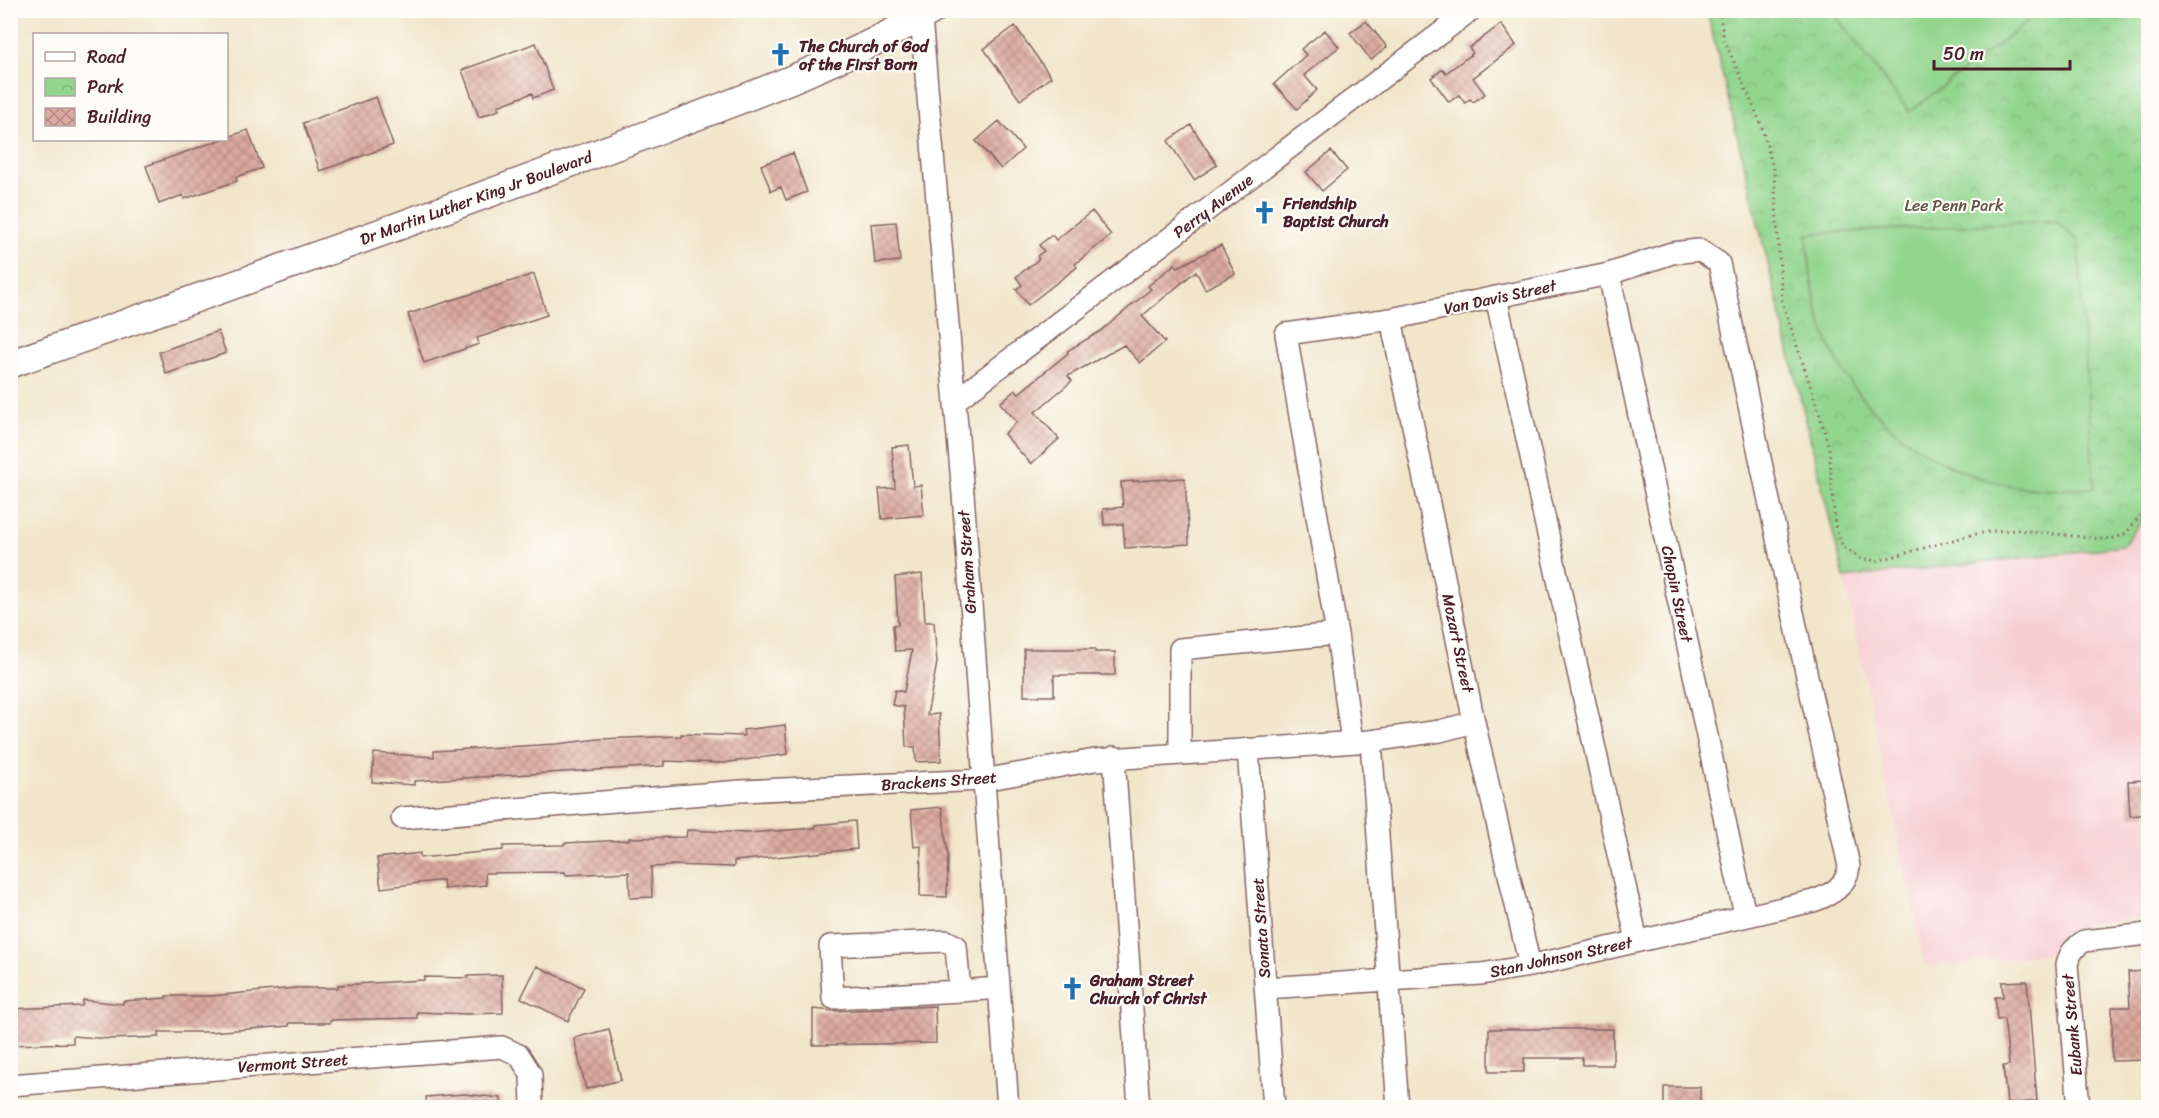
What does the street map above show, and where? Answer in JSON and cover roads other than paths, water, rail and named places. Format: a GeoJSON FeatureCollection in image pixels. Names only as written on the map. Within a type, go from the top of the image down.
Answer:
{"type":"FeatureCollection","features":[{"type":"Feature","properties":{"kind":"main road","name":"Dr Martin Luther King Jr Boulevard"},"geometry":{"type":"LineString","coordinates":[[10,364],[483,196],[784,82],[900,30],[927,14]]}},
{"type":"Feature","properties":{"kind":"street","name":"Perry Avenue"},"geometry":{"type":"LineString","coordinates":[[955,401],[1471,10]]}},
{"type":"Feature","properties":{"kind":"street","name":"Graham Street"},"geometry":{"type":"LineString","coordinates":[[927,14],[1008,1107]]}},
{"type":"Feature","properties":{"kind":"street","name":"Van Davis Street"},"geometry":{"type":"LineString","coordinates":[[1336,634],[1286,334],[1391,319],[1609,274],[1672,253],[1699,250],[1719,263],[1849,866],[1848,877],[1830,896],[1745,915]]}},
{"type":"Feature","properties":{"kind":"street","name":"Chopin Street"},"geometry":{"type":"LineString","coordinates":[[1609,274],[1745,915]]}},
{"type":"Feature","properties":{"kind":"street"},"geometry":{"type":"LineString","coordinates":[[1496,297],[1637,940]]}},
{"type":"Feature","properties":{"kind":"street","name":"Mozart Street"},"geometry":{"type":"LineString","coordinates":[[1391,319],[1474,722],[1530,966]]}},
{"type":"Feature","properties":{"kind":"street"},"geometry":{"type":"LineString","coordinates":[[1180,753],[1180,649],[1336,634],[1362,742],[1389,980],[1398,1107]]}},
{"type":"Feature","properties":{"kind":"street","name":"Brackens Street"},"geometry":{"type":"LineString","coordinates":[[402,818],[741,791],[983,780],[1114,757],[1362,742],[1440,731],[1474,722]]}},
{"type":"Feature","properties":{"kind":"street","name":"Sonata Street"},"geometry":{"type":"LineString","coordinates":[[1248,749],[1274,1107]]}},
{"type":"Feature","properties":{"kind":"street"},"geometry":{"type":"LineString","coordinates":[[1114,757],[1139,1107]]}},
{"type":"Feature","properties":{"kind":"street","name":"Stan Johnson Street"},"geometry":{"type":"LineString","coordinates":[[1265,988],[1481,974],[1530,966],[1745,915]]}},
{"type":"Feature","properties":{"kind":"street","name":"Eubank Street"},"geometry":{"type":"LineString","coordinates":[[2079,1107],[2067,964],[2069,955],[2076,946],[2084,942],[2148,934]]}},
{"type":"Feature","properties":{"kind":"street"},"geometry":{"type":"LineString","coordinates":[[960,991],[958,953],[956,946],[946,941],[830,946],[833,998],[960,991],[999,988]]}},
{"type":"Feature","properties":{"kind":"street","name":"Vermont Street"},"geometry":{"type":"LineString","coordinates":[[10,1085],[501,1047],[519,1055],[531,1074],[532,1107]]}},
{"type":"Feature","properties":{"kind":"place","name":"The Church of God of the First Born"},"geometry":{"type":"Point","coordinates":[781,55]}},
{"type":"Feature","properties":{"kind":"place","name":"Friendship Baptist Church"},"geometry":{"type":"Point","coordinates":[1265,212]}},
{"type":"Feature","properties":{"kind":"place","name":"Graham Street Church of Christ"},"geometry":{"type":"Point","coordinates":[1072,989]}},
{"type":"Feature","properties":{"kind":"park label","name":"Lee Penn Park"},"geometry":{"type":"Point","coordinates":[1954,205]}}]}
